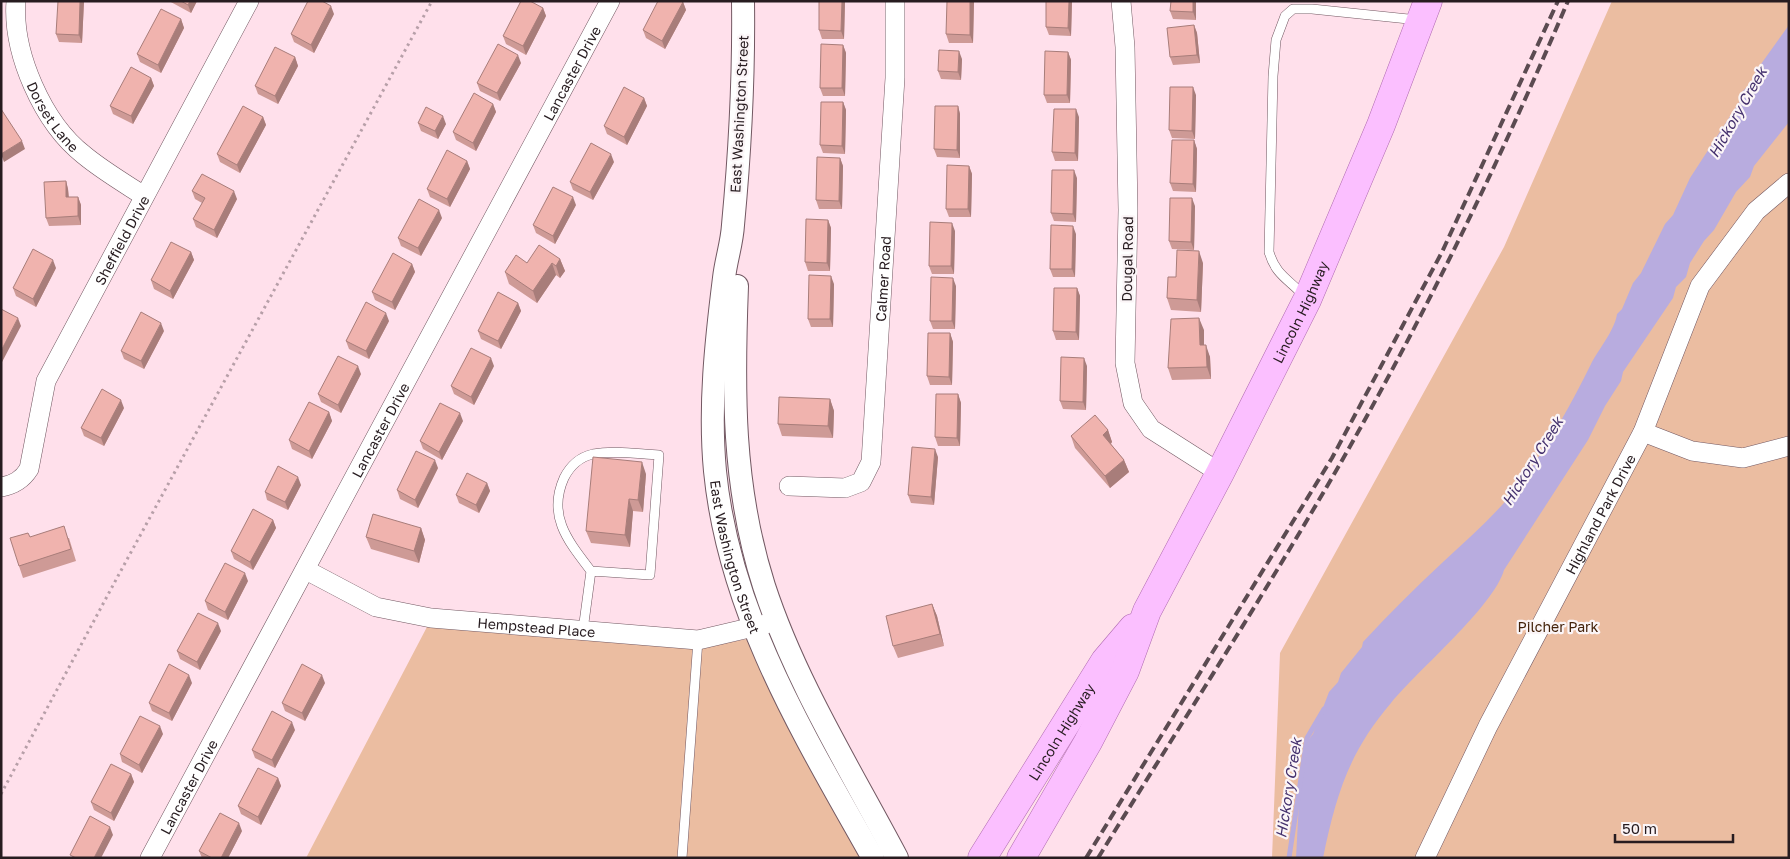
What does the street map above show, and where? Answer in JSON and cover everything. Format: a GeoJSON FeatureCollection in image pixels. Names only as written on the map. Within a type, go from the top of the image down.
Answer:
{"type":"FeatureCollection","features":[{"type":"Feature","properties":{"kind":"main road","name":"Lincoln Highway"},"geometry":{"type":"LineString","coordinates":[[1021,858],[1088,742],[1125,671],[1147,611],[1220,473],[1307,300],[1382,125],[1424,11]]}},
{"type":"Feature","properties":{"kind":"main road","name":"Lincoln Highway"},"geometry":{"type":"LineString","coordinates":[[982,858],[1105,661],[1147,611]]}},
{"type":"Feature","properties":{"kind":"street","name":"Dorset Lane"},"geometry":{"type":"LineString","coordinates":[[16,1],[22,59],[56,128],[83,155],[144,196]]}},
{"type":"Feature","properties":{"kind":"street","name":"Sheffield Drive"},"geometry":{"type":"LineString","coordinates":[[7,486],[24,476],[32,460],[36,427],[46,381],[249,1]]}},
{"type":"Feature","properties":{"kind":"street","name":"Lancaster Drive"},"geometry":{"type":"LineString","coordinates":[[150,858],[610,1]]}},
{"type":"Feature","properties":{"kind":"street","name":"East Washington Street"},"geometry":{"type":"LineString","coordinates":[[744,1],[743,58],[733,228],[724,276],[715,361],[713,436],[720,509],[739,585],[753,628],[796,720],[873,858]]}},
{"type":"Feature","properties":{"kind":"street","name":"Calmer Road"},"geometry":{"type":"LineString","coordinates":[[789,486],[845,488],[861,482],[871,462],[895,78],[895,1]]}},
{"type":"Feature","properties":{"kind":"street","name":"Dougal Road"},"geometry":{"type":"LineString","coordinates":[[1120,1],[1125,47],[1128,210],[1125,363],[1133,403],[1151,429],[1220,473]]}},
{"type":"Feature","properties":{"kind":"street","name":"Highland Park Drive"},"geometry":{"type":"LineString","coordinates":[[1425,858],[1488,726],[1643,432],[1700,286],[1756,212],[1789,182]]}},
{"type":"Feature","properties":{"kind":"street","name":"East Washington Street"},"geometry":{"type":"LineString","coordinates":[[733,228],[737,277],[734,399],[737,452],[754,545],[776,621],[818,710],[897,858]]}},
{"type":"Feature","properties":{"kind":"street"},"geometry":{"type":"LineString","coordinates":[[1643,432],[1692,451],[1742,458],[1789,446]]}},
{"type":"Feature","properties":{"kind":"street","name":"Hempstead Place"},"geometry":{"type":"LineString","coordinates":[[306,570],[376,607],[430,618],[698,640],[776,621]]}},
{"type":"Feature","properties":{"kind":"lane"},"geometry":{"type":"LineString","coordinates":[[1307,300],[1281,276],[1273,265],[1269,252],[1273,76],[1276,40],[1284,16],[1293,9],[1424,11]]}},
{"type":"Feature","properties":{"kind":"lane"},"geometry":{"type":"LineString","coordinates":[[583,630],[592,571],[563,530],[558,513],[558,491],[568,470],[579,460],[592,454],[659,455],[650,575],[592,571]]}},
{"type":"Feature","properties":{"kind":"lane"},"geometry":{"type":"LineString","coordinates":[[682,858],[698,640]]}},
{"type":"Feature","properties":{"kind":"path"},"geometry":{"type":"LineString","coordinates":[[1,794],[432,1]]}},
{"type":"Feature","properties":{"kind":"green space","name":"Pilcher Park"},"geometry":{"type":"Polygon","coordinates":[[[1612,1],[1789,1],[1789,858],[1272,858],[1280,653],[1504,247],[1612,1]]]}},
{"type":"Feature","properties":{"kind":"green space"},"geometry":{"type":"Polygon","coordinates":[[[428,625],[703,647],[747,639],[872,858],[306,858],[428,625]]]}},
{"type":"Feature","properties":{"kind":"water"},"geometry":{"type":"Polygon","coordinates":[[[1789,25],[1789,122],[1754,166],[1750,177],[1736,192],[1714,230],[1704,241],[1690,263],[1686,277],[1676,287],[1673,298],[1623,372],[1621,381],[1605,406],[1588,440],[1486,601],[1454,638],[1403,689],[1364,739],[1354,757],[1339,794],[1323,858],[1296,858],[1299,801],[1309,739],[1313,734],[1329,692],[1338,682],[1341,673],[1362,647],[1363,642],[1412,591],[1498,509],[1537,460],[1610,333],[1617,314],[1622,309],[1633,283],[1641,273],[1665,224],[1673,215],[1690,178],[1740,101],[1742,92],[1752,82],[1756,71],[1789,25]]]}},
{"type":"Feature","properties":{"kind":"building"},"geometry":{"type":"Polygon","coordinates":[[[58,1],[80,1],[79,35],[56,34],[58,1]]]}},
{"type":"Feature","properties":{"kind":"building"},"geometry":{"type":"Polygon","coordinates":[[[181,1],[190,1],[188,5],[181,1]]]}},
{"type":"Feature","properties":{"kind":"building"},"geometry":{"type":"Polygon","coordinates":[[[308,1],[322,1],[331,6],[311,45],[291,34],[308,1]]]}},
{"type":"Feature","properties":{"kind":"building"},"geometry":{"type":"Polygon","coordinates":[[[521,1],[530,1],[543,8],[523,46],[503,36],[521,1]]]}},
{"type":"Feature","properties":{"kind":"building"},"geometry":{"type":"Polygon","coordinates":[[[658,1],[683,2],[662,41],[643,30],[658,1]]]}},
{"type":"Feature","properties":{"kind":"building"},"geometry":{"type":"Polygon","coordinates":[[[819,1],[842,1],[841,31],[819,30],[819,1]]]}},
{"type":"Feature","properties":{"kind":"building"},"geometry":{"type":"Polygon","coordinates":[[[947,1],[970,1],[970,35],[946,34],[947,1]]]}},
{"type":"Feature","properties":{"kind":"building"},"geometry":{"type":"Polygon","coordinates":[[[1046,1],[1069,1],[1068,28],[1046,27],[1046,1]]]}},
{"type":"Feature","properties":{"kind":"building"},"geometry":{"type":"Polygon","coordinates":[[[1171,1],[1193,1],[1193,12],[1170,11],[1171,1]]]}},
{"type":"Feature","properties":{"kind":"building"},"geometry":{"type":"Polygon","coordinates":[[[161,9],[181,19],[158,65],[137,54],[161,9]]]}},
{"type":"Feature","properties":{"kind":"building"},"geometry":{"type":"Polygon","coordinates":[[[1194,25],[1197,55],[1170,57],[1167,28],[1194,25]]]}},
{"type":"Feature","properties":{"kind":"building"},"geometry":{"type":"Polygon","coordinates":[[[498,44],[518,55],[497,93],[477,83],[498,44]]]}},
{"type":"Feature","properties":{"kind":"building"},"geometry":{"type":"Polygon","coordinates":[[[821,44],[843,45],[842,88],[820,88],[821,44]]]}},
{"type":"Feature","properties":{"kind":"building"},"geometry":{"type":"Polygon","coordinates":[[[275,47],[295,57],[275,96],[255,86],[275,47]]]}},
{"type":"Feature","properties":{"kind":"building"},"geometry":{"type":"Polygon","coordinates":[[[939,50],[959,51],[958,72],[938,71],[939,50]]]}},
{"type":"Feature","properties":{"kind":"building"},"geometry":{"type":"Polygon","coordinates":[[[1045,51],[1068,52],[1067,95],[1044,95],[1045,51]]]}},
{"type":"Feature","properties":{"kind":"building"},"geometry":{"type":"Polygon","coordinates":[[[131,67],[151,78],[131,116],[110,106],[131,67]]]}},
{"type":"Feature","properties":{"kind":"building"},"geometry":{"type":"Polygon","coordinates":[[[624,87],[644,98],[624,137],[604,126],[624,87]]]}},
{"type":"Feature","properties":{"kind":"building"},"geometry":{"type":"Polygon","coordinates":[[[1170,87],[1193,87],[1192,131],[1169,130],[1170,87]]]}},
{"type":"Feature","properties":{"kind":"building"},"geometry":{"type":"Polygon","coordinates":[[[474,93],[493,104],[473,143],[453,132],[474,93]]]}},
{"type":"Feature","properties":{"kind":"building"},"geometry":{"type":"Polygon","coordinates":[[[821,102],[843,102],[842,146],[820,145],[821,102]]]}},
{"type":"Feature","properties":{"kind":"building"},"geometry":{"type":"Polygon","coordinates":[[[243,106],[263,117],[237,165],[217,154],[243,106]]]}},
{"type":"Feature","properties":{"kind":"building"},"geometry":{"type":"Polygon","coordinates":[[[935,106],[958,106],[957,150],[934,149],[935,106]]]}},
{"type":"Feature","properties":{"kind":"building"},"geometry":{"type":"Polygon","coordinates":[[[426,107],[443,116],[435,131],[418,123],[426,107]]]}},
{"type":"Feature","properties":{"kind":"building"},"geometry":{"type":"Polygon","coordinates":[[[1,109],[22,141],[1,154],[1,109]]]}},
{"type":"Feature","properties":{"kind":"building"},"geometry":{"type":"Polygon","coordinates":[[[1054,109],[1076,109],[1075,153],[1052,152],[1054,109]]]}},
{"type":"Feature","properties":{"kind":"building"},"geometry":{"type":"Polygon","coordinates":[[[1172,140],[1194,140],[1193,184],[1170,183],[1172,140]]]}},
{"type":"Feature","properties":{"kind":"building"},"geometry":{"type":"Polygon","coordinates":[[[591,143],[611,154],[590,192],[570,182],[591,143]]]}},
{"type":"Feature","properties":{"kind":"building"},"geometry":{"type":"Polygon","coordinates":[[[447,150],[467,161],[447,199],[427,189],[447,150]]]}},
{"type":"Feature","properties":{"kind":"building"},"geometry":{"type":"Polygon","coordinates":[[[817,157],[840,158],[839,201],[816,200],[817,157]]]}},
{"type":"Feature","properties":{"kind":"building"},"geometry":{"type":"Polygon","coordinates":[[[947,165],[969,166],[968,209],[946,209],[947,165]]]}},
{"type":"Feature","properties":{"kind":"building"},"geometry":{"type":"Polygon","coordinates":[[[1052,170],[1074,170],[1073,214],[1051,213],[1052,170]]]}},
{"type":"Feature","properties":{"kind":"building"},"geometry":{"type":"Polygon","coordinates":[[[202,174],[234,191],[214,230],[193,219],[205,198],[192,191],[202,174]]]}},
{"type":"Feature","properties":{"kind":"building"},"geometry":{"type":"Polygon","coordinates":[[[66,181],[66,197],[78,197],[78,216],[46,218],[44,182],[66,181]]]}},
{"type":"Feature","properties":{"kind":"building"},"geometry":{"type":"Polygon","coordinates":[[[553,187],[573,197],[553,236],[533,225],[553,187]]]}},
{"type":"Feature","properties":{"kind":"building"},"geometry":{"type":"Polygon","coordinates":[[[1170,198],[1192,198],[1191,242],[1169,241],[1170,198]]]}},
{"type":"Feature","properties":{"kind":"building"},"geometry":{"type":"Polygon","coordinates":[[[419,199],[439,210],[418,248],[398,238],[419,199]]]}},
{"type":"Feature","properties":{"kind":"building"},"geometry":{"type":"Polygon","coordinates":[[[806,219],[828,220],[827,263],[805,262],[806,219]]]}},
{"type":"Feature","properties":{"kind":"building"},"geometry":{"type":"Polygon","coordinates":[[[930,222],[952,223],[951,266],[929,266],[930,222]]]}},
{"type":"Feature","properties":{"kind":"building"},"geometry":{"type":"Polygon","coordinates":[[[1051,225],[1073,226],[1072,269],[1050,269],[1051,225]]]}},
{"type":"Feature","properties":{"kind":"building"},"geometry":{"type":"Polygon","coordinates":[[[171,242],[191,252],[170,291],[151,280],[171,242]]]}},
{"type":"Feature","properties":{"kind":"building"},"geometry":{"type":"Polygon","coordinates":[[[539,245],[560,259],[556,266],[552,263],[533,291],[505,272],[516,255],[527,263],[539,245]]]}},
{"type":"Feature","properties":{"kind":"building"},"geometry":{"type":"Polygon","coordinates":[[[33,249],[53,260],[33,299],[13,288],[33,249]]]}},
{"type":"Feature","properties":{"kind":"building"},"geometry":{"type":"Polygon","coordinates":[[[1177,250],[1199,251],[1197,300],[1167,298],[1168,277],[1176,277],[1177,250]]]}},
{"type":"Feature","properties":{"kind":"building"},"geometry":{"type":"Polygon","coordinates":[[[393,253],[412,264],[392,302],[372,292],[393,253]]]}},
{"type":"Feature","properties":{"kind":"building"},"geometry":{"type":"Polygon","coordinates":[[[809,275],[831,276],[830,319],[808,319],[809,275]]]}},
{"type":"Feature","properties":{"kind":"building"},"geometry":{"type":"Polygon","coordinates":[[[931,277],[953,278],[952,321],[930,321],[931,277]]]}},
{"type":"Feature","properties":{"kind":"building"},"geometry":{"type":"Polygon","coordinates":[[[1054,288],[1077,288],[1076,332],[1053,331],[1054,288]]]}},
{"type":"Feature","properties":{"kind":"building"},"geometry":{"type":"Polygon","coordinates":[[[498,292],[518,303],[498,341],[478,331],[498,292]]]}},
{"type":"Feature","properties":{"kind":"building"},"geometry":{"type":"Polygon","coordinates":[[[366,302],[386,313],[366,351],[346,341],[366,302]]]}},
{"type":"Feature","properties":{"kind":"building"},"geometry":{"type":"Polygon","coordinates":[[[1,309],[18,318],[1,351],[1,309]]]}},
{"type":"Feature","properties":{"kind":"building"},"geometry":{"type":"Polygon","coordinates":[[[141,312],[161,323],[141,361],[121,351],[141,312]]]}},
{"type":"Feature","properties":{"kind":"building"},"geometry":{"type":"Polygon","coordinates":[[[1199,318],[1200,345],[1206,345],[1207,367],[1168,368],[1171,319],[1199,318]]]}},
{"type":"Feature","properties":{"kind":"building"},"geometry":{"type":"Polygon","coordinates":[[[928,333],[950,333],[949,377],[927,376],[928,333]]]}},
{"type":"Feature","properties":{"kind":"building"},"geometry":{"type":"Polygon","coordinates":[[[471,348],[491,358],[471,397],[451,386],[471,348]]]}},
{"type":"Feature","properties":{"kind":"building"},"geometry":{"type":"Polygon","coordinates":[[[338,356],[358,366],[338,405],[318,394],[338,356]]]}},
{"type":"Feature","properties":{"kind":"building"},"geometry":{"type":"Polygon","coordinates":[[[1061,357],[1084,358],[1083,402],[1060,401],[1061,357]]]}},
{"type":"Feature","properties":{"kind":"building"},"geometry":{"type":"Polygon","coordinates":[[[102,389],[121,400],[101,438],[81,428],[102,389]]]}},
{"type":"Feature","properties":{"kind":"building"},"geometry":{"type":"Polygon","coordinates":[[[936,394],[958,394],[957,438],[935,437],[936,394]]]}},
{"type":"Feature","properties":{"kind":"building"},"geometry":{"type":"Polygon","coordinates":[[[779,397],[830,399],[828,426],[778,424],[779,397]]]}},
{"type":"Feature","properties":{"kind":"building"},"geometry":{"type":"Polygon","coordinates":[[[309,402],[329,412],[309,451],[289,440],[309,402]]]}},
{"type":"Feature","properties":{"kind":"building"},"geometry":{"type":"Polygon","coordinates":[[[440,403],[460,413],[439,452],[420,441],[440,403]]]}},
{"type":"Feature","properties":{"kind":"building"},"geometry":{"type":"Polygon","coordinates":[[[1095,415],[1108,430],[1103,435],[1124,460],[1105,476],[1071,436],[1095,415]]]}},
{"type":"Feature","properties":{"kind":"building"},"geometry":{"type":"Polygon","coordinates":[[[912,447],[935,449],[931,497],[908,495],[912,447]]]}},
{"type":"Feature","properties":{"kind":"building"},"geometry":{"type":"Polygon","coordinates":[[[416,451],[435,460],[415,500],[397,490],[416,451]]]}},
{"type":"Feature","properties":{"kind":"building"},"geometry":{"type":"Polygon","coordinates":[[[593,457],[642,462],[638,500],[629,499],[625,535],[586,531],[593,457]]]}},
{"type":"Feature","properties":{"kind":"building"},"geometry":{"type":"Polygon","coordinates":[[[278,466],[298,477],[285,502],[265,492],[278,466]]]}},
{"type":"Feature","properties":{"kind":"building"},"geometry":{"type":"Polygon","coordinates":[[[467,473],[487,483],[476,505],[456,495],[467,473]]]}},
{"type":"Feature","properties":{"kind":"building"},"geometry":{"type":"Polygon","coordinates":[[[253,509],[273,520],[250,562],[231,551],[253,509]]]}},
{"type":"Feature","properties":{"kind":"building"},"geometry":{"type":"Polygon","coordinates":[[[373,514],[421,528],[414,551],[366,537],[373,514]]]}},
{"type":"Feature","properties":{"kind":"building"},"geometry":{"type":"Polygon","coordinates":[[[64,526],[71,549],[19,566],[10,538],[28,533],[30,537],[64,526]]]}},
{"type":"Feature","properties":{"kind":"building"},"geometry":{"type":"Polygon","coordinates":[[[225,563],[245,573],[225,612],[205,601],[225,563]]]}},
{"type":"Feature","properties":{"kind":"building"},"geometry":{"type":"Polygon","coordinates":[[[932,604],[940,634],[893,646],[886,616],[932,604]]]}},
{"type":"Feature","properties":{"kind":"building"},"geometry":{"type":"Polygon","coordinates":[[[198,613],[218,623],[197,662],[177,651],[198,613]]]}},
{"type":"Feature","properties":{"kind":"building"},"geometry":{"type":"Polygon","coordinates":[[[169,664],[189,675],[169,713],[149,703],[169,664]]]}},
{"type":"Feature","properties":{"kind":"building"},"geometry":{"type":"Polygon","coordinates":[[[302,664],[322,675],[302,713],[282,703],[302,664]]]}},
{"type":"Feature","properties":{"kind":"building"},"geometry":{"type":"Polygon","coordinates":[[[272,711],[292,722],[272,760],[252,750],[272,711]]]}},
{"type":"Feature","properties":{"kind":"building"},"geometry":{"type":"Polygon","coordinates":[[[140,716],[160,726],[139,765],[120,754],[140,716]]]}},
{"type":"Feature","properties":{"kind":"building"},"geometry":{"type":"Polygon","coordinates":[[[111,764],[131,774],[111,813],[91,802],[111,764]]]}},
{"type":"Feature","properties":{"kind":"building"},"geometry":{"type":"Polygon","coordinates":[[[258,768],[278,778],[258,817],[238,806],[258,768]]]}},
{"type":"Feature","properties":{"kind":"building"},"geometry":{"type":"Polygon","coordinates":[[[220,813],[239,823],[221,858],[212,858],[199,851],[220,813]]]}},
{"type":"Feature","properties":{"kind":"building"},"geometry":{"type":"Polygon","coordinates":[[[90,816],[110,827],[94,858],[76,858],[70,855],[90,816]]]}},
{"type":"Feature","properties":{"kind":"waterway","name":"Hickory Creek"},"geometry":{"type":"LineString","coordinates":[[1289,858],[1307,738],[1324,709]]}},
{"type":"Feature","properties":{"kind":"railway"},"geometry":{"type":"LineString","coordinates":[[1086,858],[1332,458],[1442,252],[1558,1]]}},
{"type":"Feature","properties":{"kind":"railway"},"geometry":{"type":"LineString","coordinates":[[1098,858],[1281,563],[1371,408],[1461,236],[1516,119],[1568,1]]}}]}
